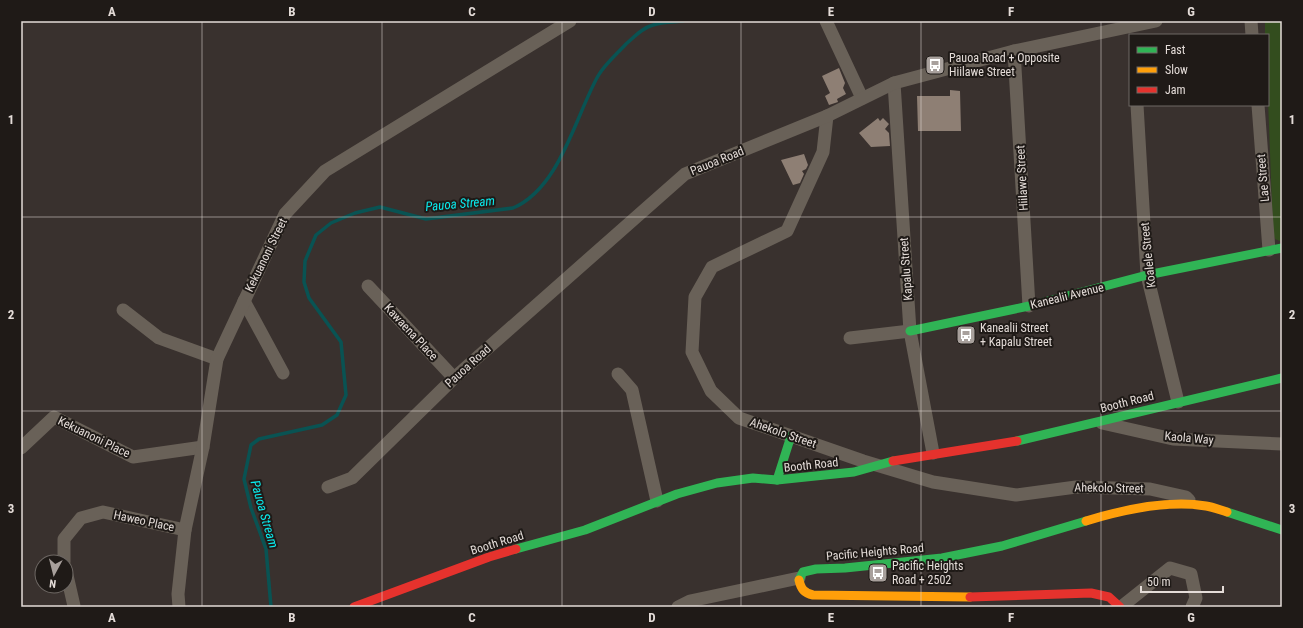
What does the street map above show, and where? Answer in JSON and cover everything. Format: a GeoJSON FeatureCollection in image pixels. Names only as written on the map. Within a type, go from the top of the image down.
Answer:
{"type":"FeatureCollection","features":[{"type":"Feature","properties":{"kind":"street","name":"Kekuanoni Street"},"geometry":{"type":"LineString","coordinates":[[180,607],[178,594],[185,530],[203,447],[217,359],[285,214],[325,171],[570,21]]}},
{"type":"Feature","properties":{"kind":"street"},"geometry":{"type":"LineString","coordinates":[[826,21],[862,98]]}},
{"type":"Feature","properties":{"kind":"street","name":"Pauoa Road"},"geometry":{"type":"LineString","coordinates":[[328,487],[352,478],[454,378],[685,174],[827,116],[894,83],[1014,51],[1133,30],[1156,21]]}},
{"type":"Feature","properties":{"kind":"street"},"geometry":{"type":"LineString","coordinates":[[1251,21],[1252,34]]}},
{"type":"Feature","properties":{"kind":"street","name":"Hiilawe Street"},"geometry":{"type":"LineString","coordinates":[[1014,51],[1029,306]]}},
{"type":"Feature","properties":{"kind":"street","name":"Kapalu Street"},"geometry":{"type":"LineString","coordinates":[[894,83],[910,331],[933,453]]}},
{"type":"Feature","properties":{"kind":"street","name":"Koalele Street"},"geometry":{"type":"LineString","coordinates":[[1137,106],[1147,275],[1178,402]]}},
{"type":"Feature","properties":{"kind":"street","name":"Lae Street"},"geometry":{"type":"LineString","coordinates":[[1258,106],[1276,249]]}},
{"type":"Feature","properties":{"kind":"street","name":"Ahekolo Street"},"geometry":{"type":"LineString","coordinates":[[827,116],[823,152],[787,231],[712,267],[695,297],[692,352],[711,391],[739,418],[876,465],[933,482],[1016,495],[1076,487],[1150,489],[1186,497],[1194,504]]}},
{"type":"Feature","properties":{"kind":"street","name":"Kanealii Avenue"},"geometry":{"type":"LineString","coordinates":[[850,338],[910,331],[1029,306],[1147,275],[1276,249]]}},
{"type":"Feature","properties":{"kind":"street","name":"Kawaena Place"},"geometry":{"type":"LineString","coordinates":[[368,286],[454,378]]}},
{"type":"Feature","properties":{"kind":"street"},"geometry":{"type":"LineString","coordinates":[[244,301],[283,373]]}},
{"type":"Feature","properties":{"kind":"street"},"geometry":{"type":"LineString","coordinates":[[123,310],[159,338],[217,359]]}},
{"type":"Feature","properties":{"kind":"street"},"geometry":{"type":"LineString","coordinates":[[618,374],[632,390],[657,501]]}},
{"type":"Feature","properties":{"kind":"street","name":"Booth Road"},"geometry":{"type":"LineString","coordinates":[[354,607],[489,557],[598,526],[657,501],[717,483],[753,478],[777,480],[854,472],[876,465],[933,453],[1017,441],[1282,378]]}},
{"type":"Feature","properties":{"kind":"street","name":"Kekuanoni Place"},"geometry":{"type":"LineString","coordinates":[[21,448],[54,417],[133,457],[203,447]]}},
{"type":"Feature","properties":{"kind":"street","name":"Kaola Way"},"geometry":{"type":"LineString","coordinates":[[1097,422],[1173,439],[1282,444]]}},
{"type":"Feature","properties":{"kind":"street"},"geometry":{"type":"LineString","coordinates":[[777,480],[790,436]]}},
{"type":"Feature","properties":{"kind":"street","name":"Pacific Heights Road"},"geometry":{"type":"LineString","coordinates":[[799,578],[803,572],[809,570],[942,558],[1002,546],[1106,515],[1175,504],[1207,506],[1282,530]]}},
{"type":"Feature","properties":{"kind":"street","name":"Haweo Place"},"geometry":{"type":"LineString","coordinates":[[64,554],[64,539],[81,518],[103,512],[185,530]]}},
{"type":"Feature","properties":{"kind":"street"},"geometry":{"type":"LineString","coordinates":[[678,607],[690,601],[799,578],[801,588],[808,594],[813,595],[986,597],[1092,593],[1109,597],[1120,607],[1170,568],[1191,574],[1196,598],[1192,607]]}},
{"type":"Feature","properties":{"kind":"street"},"geometry":{"type":"LineString","coordinates":[[71,594],[74,606]]}},
{"type":"Feature","properties":{"kind":"green space"},"geometry":{"type":"Polygon","coordinates":[[[1265,21],[1282,21],[1282,242],[1275,239],[1273,233],[1268,106],[1269,34],[1265,34],[1265,21]]]}},
{"type":"Feature","properties":{"kind":"building"},"geometry":{"type":"Polygon","coordinates":[[[839,68],[845,83],[843,88],[846,94],[837,99],[838,102],[829,105],[825,96],[830,93],[822,76],[839,68]]]}},
{"type":"Feature","properties":{"kind":"building"},"geometry":{"type":"Polygon","coordinates":[[[950,90],[960,91],[961,131],[918,131],[917,96],[950,96],[950,90]]]}},
{"type":"Feature","properties":{"kind":"building"},"geometry":{"type":"Polygon","coordinates":[[[878,118],[880,121],[883,118],[889,124],[885,129],[889,133],[890,146],[871,147],[859,133],[878,118]]]}},
{"type":"Feature","properties":{"kind":"building"},"geometry":{"type":"Polygon","coordinates":[[[804,154],[808,165],[806,169],[802,171],[804,174],[800,183],[793,185],[781,160],[804,154]]]}},
{"type":"Feature","properties":{"kind":"waterway","name":"Pauoa Stream"},"geometry":{"type":"LineString","coordinates":[[271,607],[266,549],[251,508],[244,479],[251,445],[259,439],[322,425],[337,415],[346,395],[341,342],[309,298],[304,282],[305,261],[316,235],[331,223],[355,213],[380,207],[426,219],[513,208],[529,198],[543,185],[564,150],[598,76],[608,63],[626,44],[645,28],[660,23],[683,21]]}},
{"type":"Feature","properties":{"kind":"traffic: fast"},"geometry":{"type":"LineString","coordinates":[[910,331],[1029,306],[1147,275],[1282,248]]}},
{"type":"Feature","properties":{"kind":"traffic: fast"},"geometry":{"type":"LineString","coordinates":[[1017,441],[1282,378]]}},
{"type":"Feature","properties":{"kind":"traffic: fast"},"geometry":{"type":"LineString","coordinates":[[777,480],[791,436]]}},
{"type":"Feature","properties":{"kind":"traffic: fast"},"geometry":{"type":"LineString","coordinates":[[516,549],[585,530],[677,494],[717,483],[753,478],[777,480],[854,472],[893,461]]}},
{"type":"Feature","properties":{"kind":"traffic: fast"},"geometry":{"type":"LineString","coordinates":[[1227,512],[1282,530]]}},
{"type":"Feature","properties":{"kind":"traffic: fast"},"geometry":{"type":"LineString","coordinates":[[799,580],[803,572],[816,569],[845,568],[942,558],[1002,546],[1086,521]]}},
{"type":"Feature","properties":{"kind":"traffic: slow"},"geometry":{"type":"LineString","coordinates":[[1086,521],[1115,513],[1161,505],[1192,504],[1209,506],[1227,512]]}},
{"type":"Feature","properties":{"kind":"traffic: slow"},"geometry":{"type":"LineString","coordinates":[[799,580],[803,590],[813,595],[970,597]]}},
{"type":"Feature","properties":{"kind":"traffic: jam"},"geometry":{"type":"LineString","coordinates":[[893,461],[1017,441]]}},
{"type":"Feature","properties":{"kind":"traffic: jam"},"geometry":{"type":"LineString","coordinates":[[354,607],[489,557],[516,549]]}},
{"type":"Feature","properties":{"kind":"traffic: jam"},"geometry":{"type":"LineString","coordinates":[[970,597],[1091,593],[1109,597],[1120,607]]}},
{"type":"Feature","properties":{"kind":"place","name":"Pauoa Road + Opposite Hiilawe Street"},"geometry":{"type":"Point","coordinates":[935,65]}},
{"type":"Feature","properties":{"kind":"place","name":"Kanealii Street + Kapalu Street"},"geometry":{"type":"Point","coordinates":[966,335]}},
{"type":"Feature","properties":{"kind":"place","name":"Pacific Heights Road + 2502"},"geometry":{"type":"Point","coordinates":[878,573]}}]}
